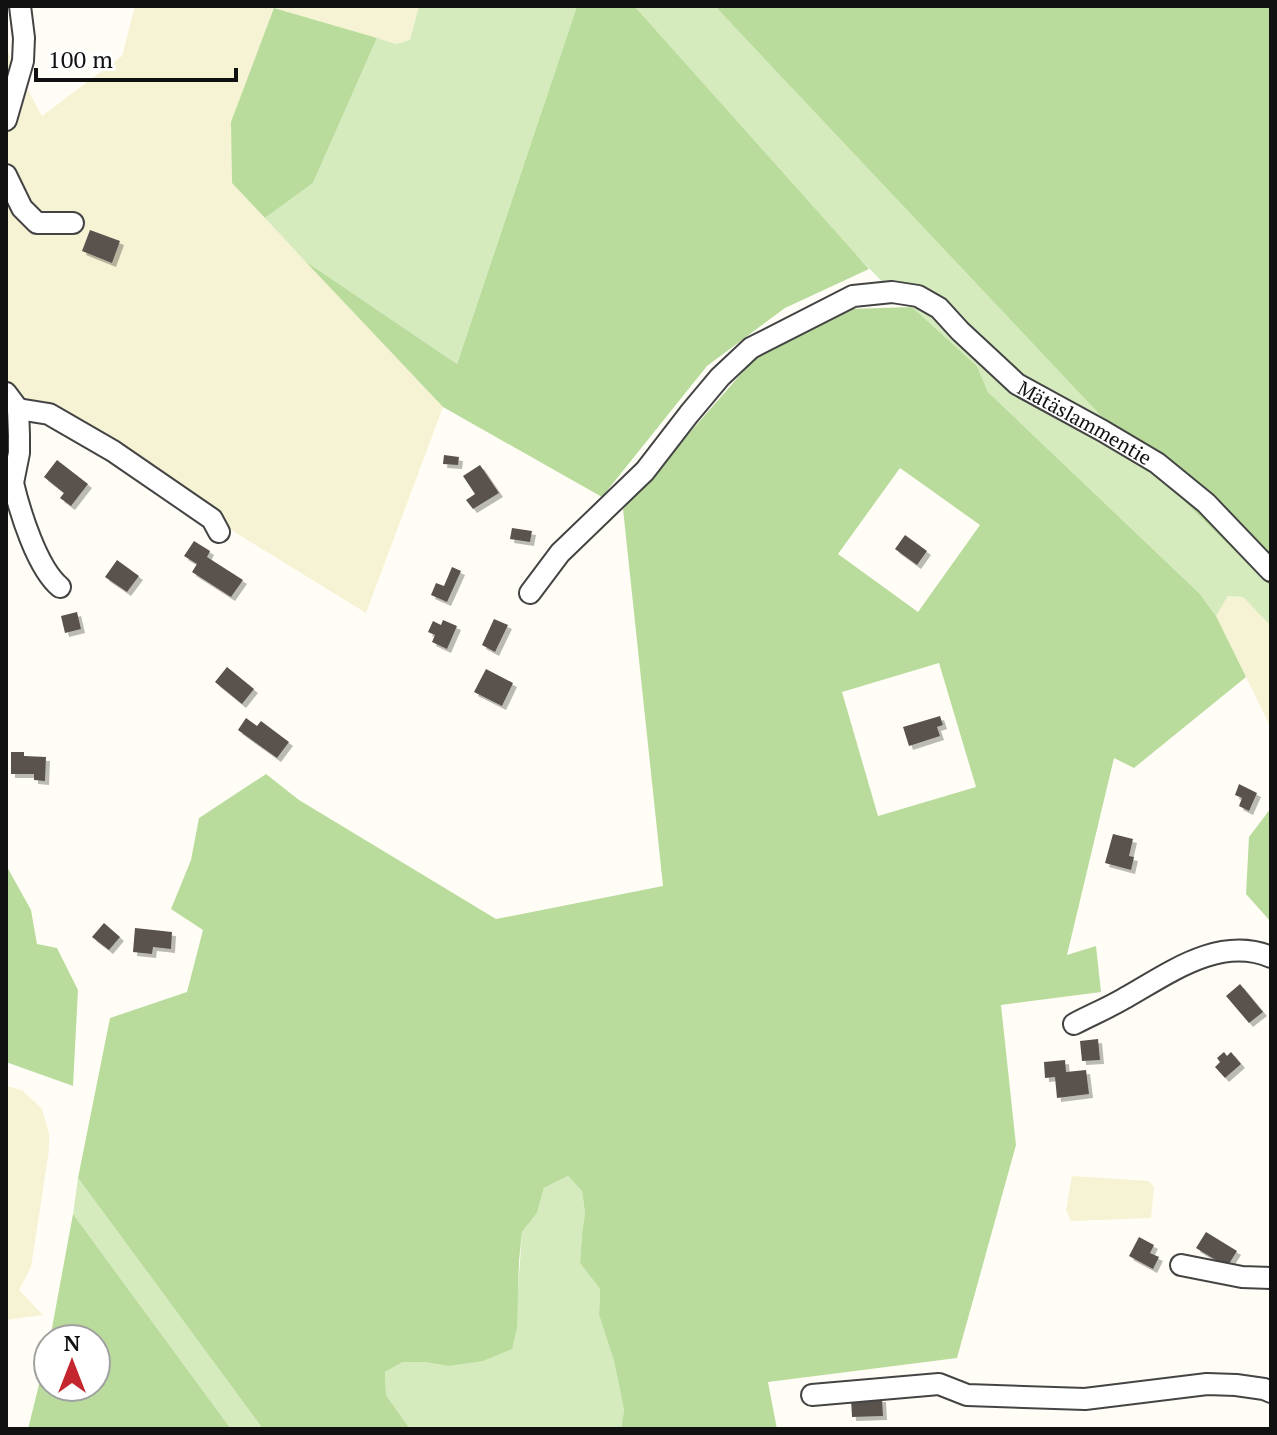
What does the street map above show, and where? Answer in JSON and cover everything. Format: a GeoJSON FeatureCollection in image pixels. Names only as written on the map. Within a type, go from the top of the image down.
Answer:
{"type":"FeatureCollection","features":[{"type":"Feature","properties":{"kind":"street"},"geometry":{"type":"LineString","coordinates":[[6,120],[23,61],[20,6]]}},
{"type":"Feature","properties":{"kind":"street"},"geometry":{"type":"LineString","coordinates":[[6,175],[22,208],[37,223],[73,223]]}},
{"type":"Feature","properties":{"kind":"street","name":"Mätäslammentie"},"geometry":{"type":"LineString","coordinates":[[530,593],[560,553],[645,471],[720,377],[751,348],[853,296],[892,292],[918,296],[939,308],[1017,384],[1157,463],[1206,503],[1271,571]]}},
{"type":"Feature","properties":{"kind":"street"},"geometry":{"type":"LineString","coordinates":[[60,587],[51,580],[10,486],[19,453],[12,401],[49,414],[113,451],[212,519],[219,532]]}},
{"type":"Feature","properties":{"kind":"street"},"geometry":{"type":"LineString","coordinates":[[1074,1024],[1123,1000],[1175,967],[1203,957],[1257,951],[1271,957]]}},
{"type":"Feature","properties":{"kind":"street"},"geometry":{"type":"LineString","coordinates":[[1181,1265],[1242,1277],[1271,1278]]}},
{"type":"Feature","properties":{"kind":"street"},"geometry":{"type":"LineString","coordinates":[[812,1395],[939,1384],[967,1395],[1085,1399],[1207,1384],[1236,1385],[1271,1392]]}},
{"type":"Feature","properties":{"kind":"shaded area"},"geometry":{"type":"Polygon","coordinates":[[[135,6],[419,6],[410,40],[396,44],[274,8],[232,183],[443,407],[366,613],[6,391],[6,49],[42,116],[122,56],[135,6]]]}},
{"type":"Feature","properties":{"kind":"shaded area"},"geometry":{"type":"Polygon","coordinates":[[[1228,596],[1244,597],[1271,625],[1271,728],[1216,616],[1228,596]]]}},
{"type":"Feature","properties":{"kind":"shaded area"},"geometry":{"type":"Polygon","coordinates":[[[6,1086],[22,1090],[42,1109],[49,1134],[49,1150],[31,1267],[19,1290],[43,1315],[6,1320],[6,1086]]]}},
{"type":"Feature","properties":{"kind":"shaded area"},"geometry":{"type":"Polygon","coordinates":[[[1072,1176],[1149,1181],[1154,1187],[1151,1218],[1071,1221],[1066,1210],[1072,1176]]]}},
{"type":"Feature","properties":{"kind":"green space"},"geometry":{"type":"Polygon","coordinates":[[[419,6],[577,6],[457,364],[305,261],[265,218],[313,183],[377,38],[396,44],[410,40],[419,6]]]}},
{"type":"Feature","properties":{"kind":"green space"},"geometry":{"type":"Polygon","coordinates":[[[577,6],[634,6],[869,269],[785,308],[707,366],[602,497],[443,407],[305,261],[457,364],[577,6]]]}},
{"type":"Feature","properties":{"kind":"green space"},"geometry":{"type":"Polygon","coordinates":[[[633,6],[715,6],[1271,577],[1271,626],[1243,597],[1228,596],[1216,616],[1200,594],[988,392],[977,366],[892,292],[813,210],[633,6]]]}},
{"type":"Feature","properties":{"kind":"green space"},"geometry":{"type":"Polygon","coordinates":[[[715,6],[1271,6],[1271,587],[1140,457],[715,6]]]}},
{"type":"Feature","properties":{"kind":"green space"},"geometry":{"type":"Polygon","coordinates":[[[274,8],[377,38],[313,183],[265,218],[232,183],[231,122],[274,8]]]}},
{"type":"Feature","properties":{"kind":"green space"},"geometry":{"type":"Polygon","coordinates":[[[912,307],[977,366],[988,392],[1200,594],[1216,616],[1246,677],[1134,768],[1114,758],[1067,955],[1096,946],[1101,992],[1001,1005],[1016,1145],[957,1358],[768,1382],[777,1429],[621,1429],[624,1410],[614,1361],[599,1315],[600,1289],[580,1263],[585,1213],[582,1191],[568,1176],[544,1188],[537,1213],[522,1232],[517,1328],[512,1349],[483,1361],[448,1366],[403,1362],[385,1372],[386,1395],[410,1429],[263,1429],[78,1178],[110,1018],[187,992],[203,930],[171,909],[191,860],[199,818],[266,774],[299,800],[496,919],[663,886],[623,509],[760,352],[849,309],[912,307]],[[900,468],[838,554],[918,612],[980,525],[900,468]],[[939,663],[842,692],[878,816],[976,787],[939,663]]]}},
{"type":"Feature","properties":{"kind":"green space"},"geometry":{"type":"Polygon","coordinates":[[[1271,808],[1271,922],[1246,894],[1249,837],[1271,808]]]}},
{"type":"Feature","properties":{"kind":"green space"},"geometry":{"type":"Polygon","coordinates":[[[6,865],[31,910],[37,944],[57,948],[78,990],[73,1086],[6,1062],[6,865]]]}},
{"type":"Feature","properties":{"kind":"green space"},"geometry":{"type":"Polygon","coordinates":[[[568,1176],[582,1191],[585,1213],[580,1263],[600,1289],[599,1315],[614,1361],[624,1410],[621,1429],[410,1429],[386,1395],[385,1372],[403,1362],[448,1366],[517,1305],[522,1232],[537,1213],[544,1188],[568,1176]]]}},
{"type":"Feature","properties":{"kind":"green space"},"geometry":{"type":"Polygon","coordinates":[[[78,1178],[263,1429],[231,1429],[73,1214],[78,1178]]]}},
{"type":"Feature","properties":{"kind":"green space"},"geometry":{"type":"Polygon","coordinates":[[[73,1214],[231,1429],[28,1429],[34,1403],[112,1403],[112,1323],[53,1323],[73,1214]]]}},
{"type":"Feature","properties":{"kind":"building"},"geometry":{"type":"Polygon","coordinates":[[[90,230],[120,241],[112,263],[82,251],[90,230]]]}},
{"type":"Feature","properties":{"kind":"building"},"geometry":{"type":"Polygon","coordinates":[[[444,455],[459,457],[458,465],[443,464],[444,455]]]}},
{"type":"Feature","properties":{"kind":"building"},"geometry":{"type":"Polygon","coordinates":[[[57,460],[88,484],[71,506],[60,498],[64,493],[44,477],[57,460]]]}},
{"type":"Feature","properties":{"kind":"building"},"geometry":{"type":"Polygon","coordinates":[[[480,465],[499,493],[473,509],[466,500],[475,494],[463,476],[480,465]]]}},
{"type":"Feature","properties":{"kind":"building"},"geometry":{"type":"Polygon","coordinates":[[[512,528],[532,531],[530,542],[510,539],[512,528]]]}},
{"type":"Feature","properties":{"kind":"building"},"geometry":{"type":"Polygon","coordinates":[[[905,535],[927,551],[917,565],[895,549],[905,535]]]}},
{"type":"Feature","properties":{"kind":"building"},"geometry":{"type":"Polygon","coordinates":[[[194,541],[210,551],[207,557],[243,580],[231,597],[192,572],[197,564],[184,556],[194,541]]]}},
{"type":"Feature","properties":{"kind":"building"},"geometry":{"type":"Polygon","coordinates":[[[117,560],[139,576],[127,592],[105,577],[117,560]]]}},
{"type":"Feature","properties":{"kind":"building"},"geometry":{"type":"Polygon","coordinates":[[[452,567],[461,571],[447,602],[431,595],[436,583],[444,586],[452,567]]]}},
{"type":"Feature","properties":{"kind":"building"},"geometry":{"type":"Polygon","coordinates":[[[77,612],[81,629],[65,633],[61,616],[77,612]]]}},
{"type":"Feature","properties":{"kind":"building"},"geometry":{"type":"Polygon","coordinates":[[[494,619],[508,625],[495,652],[482,645],[494,619]]]}},
{"type":"Feature","properties":{"kind":"building"},"geometry":{"type":"Polygon","coordinates":[[[443,620],[457,626],[447,649],[432,642],[435,635],[428,632],[433,621],[441,625],[443,620]]]}},
{"type":"Feature","properties":{"kind":"building"},"geometry":{"type":"Polygon","coordinates":[[[227,667],[254,689],[242,704],[215,682],[227,667]]]}},
{"type":"Feature","properties":{"kind":"building"},"geometry":{"type":"Polygon","coordinates":[[[486,669],[513,683],[502,706],[474,692],[486,669]]]}},
{"type":"Feature","properties":{"kind":"building"},"geometry":{"type":"Polygon","coordinates":[[[940,716],[943,725],[937,727],[940,736],[909,746],[903,727],[940,716]]]}},
{"type":"Feature","properties":{"kind":"building"},"geometry":{"type":"Polygon","coordinates":[[[246,718],[257,726],[261,721],[289,742],[277,758],[238,730],[246,718]]]}},
{"type":"Feature","properties":{"kind":"building"},"geometry":{"type":"Polygon","coordinates":[[[11,752],[46,757],[45,781],[34,780],[34,774],[11,774],[11,752]]]}},
{"type":"Feature","properties":{"kind":"building"},"geometry":{"type":"Polygon","coordinates":[[[1239,784],[1257,793],[1249,811],[1239,806],[1242,798],[1235,795],[1239,784]]]}},
{"type":"Feature","properties":{"kind":"building"},"geometry":{"type":"Polygon","coordinates":[[[1113,834],[1133,839],[1129,856],[1134,857],[1131,870],[1105,863],[1113,834]]]}},
{"type":"Feature","properties":{"kind":"building"},"geometry":{"type":"Polygon","coordinates":[[[104,923],[120,937],[109,950],[92,937],[104,923]]]}},
{"type":"Feature","properties":{"kind":"building"},"geometry":{"type":"Polygon","coordinates":[[[135,928],[172,932],[171,949],[153,947],[152,954],[133,952],[135,928]]]}},
{"type":"Feature","properties":{"kind":"building"},"geometry":{"type":"Polygon","coordinates":[[[1240,984],[1263,1012],[1249,1023],[1226,996],[1240,984]]]}},
{"type":"Feature","properties":{"kind":"building"},"geometry":{"type":"Polygon","coordinates":[[[1098,1039],[1100,1060],[1082,1061],[1080,1041],[1098,1039]]]}},
{"type":"Feature","properties":{"kind":"building"},"geometry":{"type":"Polygon","coordinates":[[[1224,1052],[1227,1056],[1231,1052],[1241,1064],[1225,1078],[1215,1067],[1220,1062],[1217,1058],[1224,1052]]]}},
{"type":"Feature","properties":{"kind":"building"},"geometry":{"type":"Polygon","coordinates":[[[1065,1060],[1066,1072],[1086,1070],[1089,1094],[1057,1098],[1055,1077],[1045,1078],[1044,1062],[1065,1060]]]}},
{"type":"Feature","properties":{"kind":"building"},"geometry":{"type":"Polygon","coordinates":[[[1206,1232],[1237,1251],[1227,1267],[1196,1248],[1206,1232]]]}},
{"type":"Feature","properties":{"kind":"building"},"geometry":{"type":"Polygon","coordinates":[[[1139,1237],[1154,1245],[1150,1253],[1159,1257],[1153,1269],[1129,1256],[1139,1237]]]}},
{"type":"Feature","properties":{"kind":"building"},"geometry":{"type":"Polygon","coordinates":[[[882,1398],[883,1416],[852,1417],[851,1399],[882,1398]]]}}]}
